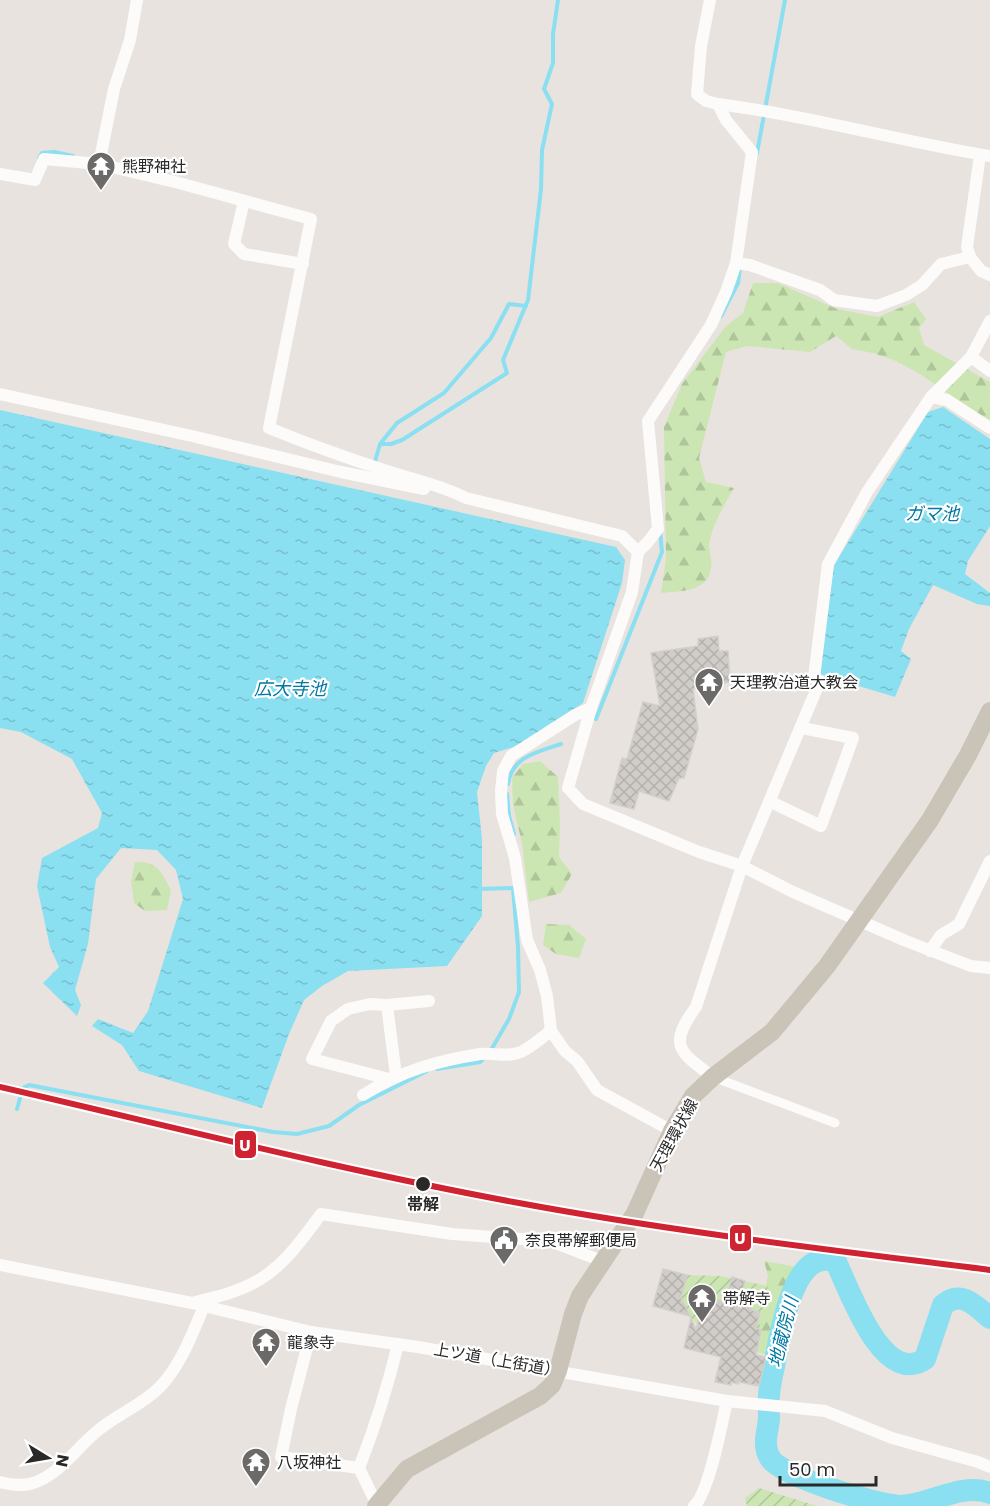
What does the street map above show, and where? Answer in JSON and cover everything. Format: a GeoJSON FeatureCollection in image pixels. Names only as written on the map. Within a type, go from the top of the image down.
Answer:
{"type":"FeatureCollection","features":[{"type":"Feature","properties":{"kind":"main road","name":"天理環状線"},"geometry":{"type":"LineString","coordinates":[[376,1505],[407,1469],[540,1396],[552,1385],[580,1296],[635,1213],[672,1131],[693,1096],[713,1077],[772,1032],[827,966],[930,820],[968,755],[990,711]]}},
{"type":"Feature","properties":{"kind":"street"},"geometry":{"type":"LineString","coordinates":[[99,164],[114,89],[130,40],[137,0]]}},
{"type":"Feature","properties":{"kind":"street"},"geometry":{"type":"LineString","coordinates":[[710,0],[701,46],[697,94],[706,101],[985,155],[968,247],[970,257],[981,271],[990,275]]}},
{"type":"Feature","properties":{"kind":"street"},"geometry":{"type":"LineString","coordinates":[[718,104],[726,120],[752,152],[742,263],[711,325],[648,422],[658,529],[638,552],[632,592],[591,708],[568,789],[583,804],[699,852],[742,866],[793,892],[930,951],[971,966],[990,968]]}},
{"type":"Feature","properties":{"kind":"street"},"geometry":{"type":"LineString","coordinates":[[0,174],[35,180],[44,159],[99,164],[311,219],[269,428],[389,472],[450,489],[466,498]]}},
{"type":"Feature","properties":{"kind":"street"},"geometry":{"type":"LineString","coordinates":[[244,201],[234,244],[244,254],[303,264]]}},
{"type":"Feature","properties":{"kind":"street"},"geometry":{"type":"LineString","coordinates":[[742,263],[820,290],[834,300],[878,306],[906,295],[922,285],[941,264],[970,257]]}},
{"type":"Feature","properties":{"kind":"street"},"geometry":{"type":"LineString","coordinates":[[835,1123],[713,1077],[684,1055],[679,1044],[685,1022],[696,1007],[742,866],[771,802],[820,681],[814,678],[828,564],[867,492],[931,397],[971,357],[990,321]]}},
{"type":"Feature","properties":{"kind":"street"},"geometry":{"type":"LineString","coordinates":[[971,357],[990,371]]}},
{"type":"Feature","properties":{"kind":"street"},"geometry":{"type":"LineString","coordinates":[[0,394],[192,436],[341,472],[466,498],[622,536],[638,552]]}},
{"type":"Feature","properties":{"kind":"street"},"geometry":{"type":"LineString","coordinates":[[931,397],[947,400],[990,428]]}},
{"type":"Feature","properties":{"kind":"street"},"geometry":{"type":"LineString","coordinates":[[591,708],[575,715],[512,756],[503,771],[502,814],[515,858],[527,940],[540,970],[547,996],[551,1031],[565,1051],[578,1061],[597,1090],[672,1131]]}},
{"type":"Feature","properties":{"kind":"street"},"geometry":{"type":"LineString","coordinates":[[771,802],[821,826],[853,738],[802,728]]}},
{"type":"Feature","properties":{"kind":"street"},"geometry":{"type":"LineString","coordinates":[[930,951],[941,935],[959,924],[990,861]]}},
{"type":"Feature","properties":{"kind":"street"},"geometry":{"type":"LineString","coordinates":[[392,1078],[312,1059],[331,1021],[348,1009],[370,1004],[387,1005],[429,1001]]}},
{"type":"Feature","properties":{"kind":"street"},"geometry":{"type":"LineString","coordinates":[[387,1005],[392,1078]]}},
{"type":"Feature","properties":{"kind":"street"},"geometry":{"type":"LineString","coordinates":[[363,1095],[392,1078],[423,1066],[484,1053],[498,1056],[520,1052],[551,1031]]}},
{"type":"Feature","properties":{"kind":"street"},"geometry":{"type":"LineString","coordinates":[[192,1303],[231,1293],[258,1281],[280,1264],[321,1214],[452,1234],[550,1241],[602,1261]]}},
{"type":"Feature","properties":{"kind":"street","name":"上ツ道（上街道）"},"geometry":{"type":"LineString","coordinates":[[0,1265],[192,1303],[311,1332],[398,1344],[727,1401],[825,1411],[892,1438],[990,1467]]}},
{"type":"Feature","properties":{"kind":"street"},"geometry":{"type":"LineString","coordinates":[[0,1482],[15,1486],[36,1482],[56,1470],[98,1430],[154,1392],[167,1378],[192,1334],[204,1306]]}},
{"type":"Feature","properties":{"kind":"street"},"geometry":{"type":"LineString","coordinates":[[311,1332],[281,1456],[359,1468]]}},
{"type":"Feature","properties":{"kind":"street"},"geometry":{"type":"LineString","coordinates":[[376,1505],[359,1468],[388,1385],[398,1344]]}},
{"type":"Feature","properties":{"kind":"street"},"geometry":{"type":"LineString","coordinates":[[694,1506],[700,1502],[710,1471],[727,1401]]}},
{"type":"Feature","properties":{"kind":"green space"},"geometry":{"type":"Polygon","coordinates":[[[753,283],[778,283],[837,309],[878,317],[914,302],[926,319],[919,328],[924,345],[990,382],[990,422],[920,374],[896,361],[852,349],[836,336],[810,352],[747,346],[726,352],[699,458],[706,482],[734,488],[712,533],[709,543],[711,565],[704,582],[692,589],[661,593],[666,559],[664,427],[682,384],[726,326],[743,313],[753,283]]]}},
{"type":"Feature","properties":{"kind":"green space"},"geometry":{"type":"Polygon","coordinates":[[[540,761],[558,777],[559,857],[572,874],[561,893],[529,902],[522,843],[513,805],[512,778],[523,764],[540,761]]]}},
{"type":"Feature","properties":{"kind":"green space"},"geometry":{"type":"Polygon","coordinates":[[[135,862],[149,863],[161,873],[171,890],[167,910],[145,911],[134,903],[131,881],[135,862]]]}},
{"type":"Feature","properties":{"kind":"green space"},"geometry":{"type":"Polygon","coordinates":[[[546,924],[569,925],[586,939],[579,958],[556,954],[543,945],[546,924]]]}},
{"type":"Feature","properties":{"kind":"green space"},"geometry":{"type":"Polygon","coordinates":[[[764,1261],[797,1267],[782,1292],[768,1355],[752,1351],[768,1275],[764,1261]]]}},
{"type":"Feature","properties":{"kind":"green space"},"geometry":{"type":"Polygon","coordinates":[[[686,1275],[721,1276],[768,1286],[755,1349],[716,1340],[677,1306],[686,1275]]]}},
{"type":"Feature","properties":{"kind":"green space"},"geometry":{"type":"Polygon","coordinates":[[[759,1488],[817,1506],[747,1506],[745,1498],[759,1488]]]}},
{"type":"Feature","properties":{"kind":"water","name":"ガマ池"},"geometry":{"type":"Polygon","coordinates":[[[943,407],[990,439],[990,526],[968,561],[965,574],[990,593],[990,606],[977,604],[933,585],[909,629],[901,651],[911,659],[895,697],[819,674],[834,565],[928,412],[943,407]]]}},
{"type":"Feature","properties":{"kind":"water","name":"広大寺池"},"geometry":{"type":"Polygon","coordinates":[[[0,410],[616,547],[625,560],[622,583],[583,703],[523,744],[494,753],[486,766],[477,792],[482,839],[482,916],[447,966],[348,971],[304,1000],[262,1108],[139,1071],[122,1045],[92,1026],[98,1019],[133,1033],[148,1011],[183,899],[176,870],[157,850],[121,848],[96,879],[88,944],[75,990],[81,1005],[77,1016],[43,983],[59,967],[50,947],[37,886],[42,858],[98,828],[102,813],[72,759],[21,732],[0,728],[0,410]]]}},
{"type":"Feature","properties":{"kind":"building"},"geometry":{"type":"Polygon","coordinates":[[[718,636],[719,651],[728,651],[730,682],[693,689],[698,729],[684,778],[679,778],[669,801],[639,791],[634,809],[610,803],[622,758],[627,759],[643,702],[660,706],[651,653],[698,646],[698,639],[718,636]]]}},
{"type":"Feature","properties":{"kind":"building"},"geometry":{"type":"Polygon","coordinates":[[[663,1269],[687,1275],[681,1298],[690,1316],[653,1306],[663,1269]]]}},
{"type":"Feature","properties":{"kind":"building"},"geometry":{"type":"Polygon","coordinates":[[[732,1277],[745,1281],[740,1301],[752,1303],[751,1310],[760,1312],[756,1328],[761,1330],[756,1355],[766,1357],[759,1386],[739,1382],[738,1384],[731,1382],[731,1385],[715,1382],[721,1357],[684,1348],[691,1318],[696,1330],[704,1297],[725,1302],[732,1277]]]}},
{"type":"Feature","properties":{"kind":"waterway"},"geometry":{"type":"LineString","coordinates":[[381,444],[391,444],[402,440],[507,373],[503,360],[528,300],[541,189],[542,150],[552,104],[544,89],[553,63],[553,34],[558,0]]}},
{"type":"Feature","properties":{"kind":"waterway"},"geometry":{"type":"LineString","coordinates":[[757,153],[785,0]]}},
{"type":"Feature","properties":{"kind":"waterway"},"geometry":{"type":"LineString","coordinates":[[39,158],[42,153],[54,152],[73,156]]}},
{"type":"Feature","properties":{"kind":"waterway"},"geometry":{"type":"LineString","coordinates":[[721,316],[738,283],[740,268]]}},
{"type":"Feature","properties":{"kind":"waterway"},"geometry":{"type":"LineString","coordinates":[[374,465],[380,444],[397,423],[444,393],[491,338],[509,304],[526,306]]}},
{"type":"Feature","properties":{"kind":"waterway"},"geometry":{"type":"LineString","coordinates":[[596,719],[662,552],[660,531]]}},
{"type":"Feature","properties":{"kind":"waterway"},"geometry":{"type":"LineString","coordinates":[[508,784],[510,775],[520,761],[527,756],[561,744]]}},
{"type":"Feature","properties":{"kind":"waterway"},"geometry":{"type":"LineString","coordinates":[[507,794],[509,816],[514,834]]}},
{"type":"Feature","properties":{"kind":"waterway"},"geometry":{"type":"LineString","coordinates":[[479,889],[513,888],[518,947],[519,992],[509,1019],[491,1050]]}},
{"type":"Feature","properties":{"kind":"waterway"},"geometry":{"type":"LineString","coordinates":[[437,1069],[480,1062],[484,1058]]}},
{"type":"Feature","properties":{"kind":"waterway"},"geometry":{"type":"LineString","coordinates":[[17,1109],[23,1088],[29,1085],[273,1132],[297,1134],[329,1126],[359,1105],[427,1071]]}},
{"type":"Feature","properties":{"kind":"waterway","name":"地蔵院川"},"geometry":{"type":"LineString","coordinates":[[990,1318],[968,1301],[950,1300],[943,1305],[925,1359],[910,1364],[895,1360],[870,1332],[836,1262],[822,1260],[811,1265],[801,1276],[787,1307],[770,1389],[766,1443],[770,1458],[792,1473],[831,1489],[889,1505],[912,1505],[968,1490],[990,1493]]}},
{"type":"Feature","properties":{"kind":"transit line","name":"U"},"geometry":{"type":"LineString","coordinates":[[0,1087],[324,1163],[519,1203],[695,1232],[990,1270]]}},
{"type":"Feature","properties":{"kind":"place","name":"熊野神社"},"geometry":{"type":"Point","coordinates":[101,192]}},
{"type":"Feature","properties":{"kind":"place","name":"天理教治道大教会"},"geometry":{"type":"Point","coordinates":[709,708]}},
{"type":"Feature","properties":{"kind":"place","name":"帯解"},"geometry":{"type":"Point","coordinates":[423,1184]}},
{"type":"Feature","properties":{"kind":"place","name":"奈良帯解郵便局"},"geometry":{"type":"Point","coordinates":[504,1266]}},
{"type":"Feature","properties":{"kind":"place","name":"帯解寺"},"geometry":{"type":"Point","coordinates":[702,1324]}},
{"type":"Feature","properties":{"kind":"place","name":"龍象寺"},"geometry":{"type":"Point","coordinates":[266,1368]}},
{"type":"Feature","properties":{"kind":"place","name":"八坂神社"},"geometry":{"type":"Point","coordinates":[256,1488]}}]}
